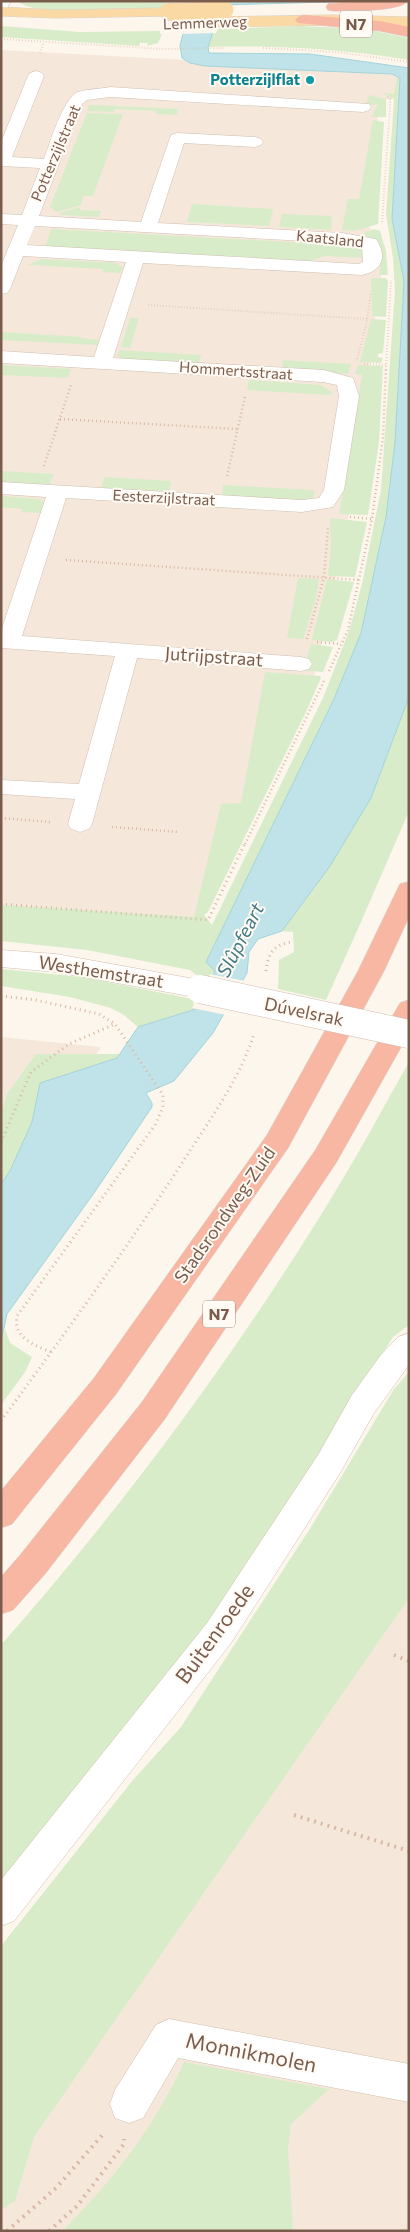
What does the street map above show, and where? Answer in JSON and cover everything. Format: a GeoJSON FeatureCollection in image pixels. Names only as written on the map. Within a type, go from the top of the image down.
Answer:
{"type":"FeatureCollection","features":[{"type":"Feature","properties":{"kind":"highway","name":"N7"},"geometry":{"type":"LineString","coordinates":[[301,14],[401,1]]}},
{"type":"Feature","properties":{"kind":"highway","name":"N7"},"geometry":{"type":"LineString","coordinates":[[301,14],[409,32]]}},
{"type":"Feature","properties":{"kind":"highway","name":"Stadsrondweg-Zuid"},"geometry":{"type":"LineString","coordinates":[[1,1515],[105,1386],[278,1141],[371,971],[409,890]]}},
{"type":"Feature","properties":{"kind":"highway","name":"N7"},"geometry":{"type":"LineString","coordinates":[[1,1600],[33,1564],[153,1411],[326,1156],[409,1009]]}},
{"type":"Feature","properties":{"kind":"main road","name":"Lemmerweg"},"geometry":{"type":"LineString","coordinates":[[1,23],[87,26],[166,18],[368,12],[409,8]]}},
{"type":"Feature","properties":{"kind":"main road","name":"Lemmerweg"},"geometry":{"type":"LineString","coordinates":[[1,11],[166,18]]}},
{"type":"Feature","properties":{"kind":"main road","name":"Lemmerweg"},"geometry":{"type":"LineString","coordinates":[[301,14],[409,22]]}},
{"type":"Feature","properties":{"kind":"street"},"geometry":{"type":"LineString","coordinates":[[1,7],[4,1]]}},
{"type":"Feature","properties":{"kind":"street"},"geometry":{"type":"LineString","coordinates":[[36,76],[2,161],[50,164]]}},
{"type":"Feature","properties":{"kind":"street","name":"Potterzijlstraat"},"geometry":{"type":"LineString","coordinates":[[1,289],[75,102],[82,96],[110,92],[363,107]]}},
{"type":"Feature","properties":{"kind":"street"},"geometry":{"type":"LineString","coordinates":[[148,227],[176,138],[255,142]]}},
{"type":"Feature","properties":{"kind":"street","name":"Kaatsland"},"geometry":{"type":"LineString","coordinates":[[1,219],[342,238],[370,243],[373,254],[372,265],[362,270],[17,250]]}},
{"type":"Feature","properties":{"kind":"street"},"geometry":{"type":"LineString","coordinates":[[102,362],[136,257]]}},
{"type":"Feature","properties":{"kind":"street","name":"Hommertsstraat"},"geometry":{"type":"LineString","coordinates":[[1,357],[324,376],[346,382]]}},
{"type":"Feature","properties":{"kind":"street"},"geometry":{"type":"LineString","coordinates":[[327,511],[334,490],[349,396],[346,382]]}},
{"type":"Feature","properties":{"kind":"street","name":"Eesterzijlstraat"},"geometry":{"type":"LineString","coordinates":[[1,488],[302,506],[327,511]]}},
{"type":"Feature","properties":{"kind":"street"},"geometry":{"type":"LineString","coordinates":[[5,641],[36,558],[58,491]]}},
{"type":"Feature","properties":{"kind":"street","name":"Jutrijpstraat"},"geometry":{"type":"LineString","coordinates":[[5,641],[301,664]]}},
{"type":"Feature","properties":{"kind":"street"},"geometry":{"type":"LineString","coordinates":[[80,824],[128,651]]}},
{"type":"Feature","properties":{"kind":"street"},"geometry":{"type":"LineString","coordinates":[[1,787],[88,792]]}},
{"type":"Feature","properties":{"kind":"street","name":"Westhemstraat"},"geometry":{"type":"LineString","coordinates":[[1,958],[56,963],[200,989]]}},
{"type":"Feature","properties":{"kind":"street","name":"Dúvelsrak"},"geometry":{"type":"LineString","coordinates":[[200,989],[409,1034]]}},
{"type":"Feature","properties":{"kind":"street","name":"Buitenroede"},"geometry":{"type":"LineString","coordinates":[[1,1909],[219,1633],[328,1464],[363,1404],[391,1364],[409,1345]]}},
{"type":"Feature","properties":{"kind":"street","name":"Monnikmolen"},"geometry":{"type":"LineString","coordinates":[[129,2104],[169,2038],[409,2083]]}},
{"type":"Feature","properties":{"kind":"path","name":"Lemmerweg"},"geometry":{"type":"LineString","coordinates":[[1,40],[175,49],[228,48]]}},
{"type":"Feature","properties":{"kind":"path"},"geometry":{"type":"LineString","coordinates":[[262,48],[337,52],[409,62]]}},
{"type":"Feature","properties":{"kind":"path"},"geometry":{"type":"LineString","coordinates":[[363,107],[365,94],[385,96],[390,99],[381,214],[383,226]]}},
{"type":"Feature","properties":{"kind":"path"},"geometry":{"type":"LineString","coordinates":[[1,904],[208,920],[303,727],[348,630],[372,519],[383,437],[392,277]]}},
{"type":"Feature","properties":{"kind":"path"},"geometry":{"type":"LineString","coordinates":[[346,382],[356,363],[367,319],[371,293],[369,284]]}},
{"type":"Feature","properties":{"kind":"path"},"geometry":{"type":"LineString","coordinates":[[121,303],[367,319]]}},
{"type":"Feature","properties":{"kind":"path"},"geometry":{"type":"LineString","coordinates":[[43,469],[79,361]]}},
{"type":"Feature","properties":{"kind":"path"},"geometry":{"type":"LineString","coordinates":[[226,482],[251,372]]}},
{"type":"Feature","properties":{"kind":"path"},"geometry":{"type":"LineString","coordinates":[[60,419],[237,429]]}},
{"type":"Feature","properties":{"kind":"path"},"geometry":{"type":"LineString","coordinates":[[301,664],[324,577],[327,511]]}},
{"type":"Feature","properties":{"kind":"path"},"geometry":{"type":"LineString","coordinates":[[36,558],[360,580]]}},
{"type":"Feature","properties":{"kind":"path"},"geometry":{"type":"LineString","coordinates":[[265,977],[269,952],[276,945],[293,942]]}},
{"type":"Feature","properties":{"kind":"path"},"geometry":{"type":"LineString","coordinates":[[1,996],[36,1000],[99,1014],[115,1024],[163,1096],[164,1110],[155,1124],[15,1322],[15,1329],[23,1338],[51,1352]]}},
{"type":"Feature","properties":{"kind":"path"},"geometry":{"type":"LineString","coordinates":[[1,1142],[31,1072],[69,1044],[115,1024]]}},
{"type":"Feature","properties":{"kind":"path"},"geometry":{"type":"LineString","coordinates":[[1,1421],[136,1235],[205,1127],[241,1065],[255,1030]]}},
{"type":"Feature","properties":{"kind":"path"},"geometry":{"type":"LineString","coordinates":[[394,1655],[409,1661]]}},
{"type":"Feature","properties":{"kind":"path"},"geometry":{"type":"LineString","coordinates":[[294,1815],[409,1851]]}},
{"type":"Feature","properties":{"kind":"path"},"geometry":{"type":"LineString","coordinates":[[7,2231],[56,2188],[129,2104]]}},
{"type":"Feature","properties":{"kind":"path"},"geometry":{"type":"LineString","coordinates":[[49,2231],[77,2206],[124,2144],[129,2104]]}},
{"type":"Feature","properties":{"kind":"shaded area"},"geometry":{"type":"Polygon","coordinates":[[[1,50],[407,72],[407,99],[380,99],[365,221],[381,243],[384,259],[352,500],[316,670],[187,936],[1,922],[1,50]]]}},
{"type":"Feature","properties":{"kind":"shaded area"},"geometry":{"type":"Polygon","coordinates":[[[1,1037],[101,1047],[1,1205],[1,1037]]]}},
{"type":"Feature","properties":{"kind":"shaded area"},"geometry":{"type":"Polygon","coordinates":[[[409,1443],[409,2231],[1,2231],[1,2001],[409,1443]]]}},
{"type":"Feature","properties":{"kind":"green space"},"geometry":{"type":"Polygon","coordinates":[[[17,1],[170,1],[172,7],[167,10],[88,12],[44,10],[17,1]]]}},
{"type":"Feature","properties":{"kind":"green space"},"geometry":{"type":"Polygon","coordinates":[[[1,26],[80,32],[160,31],[160,34],[162,34],[158,43],[147,46],[148,43],[140,43],[139,46],[1,37],[1,26]]]}},
{"type":"Feature","properties":{"kind":"green space"},"geometry":{"type":"Polygon","coordinates":[[[301,26],[365,29],[404,37],[409,39],[409,60],[309,49],[208,47],[212,34],[216,33],[218,29],[301,26]]]}},
{"type":"Feature","properties":{"kind":"green space"},"geometry":{"type":"Polygon","coordinates":[[[397,77],[400,78],[392,219],[404,281],[395,442],[386,517],[361,633],[334,699],[206,962],[215,970],[210,980],[200,978],[190,970],[87,950],[1,941],[1,905],[194,917],[221,804],[241,803],[265,672],[320,676],[321,678],[306,712],[208,912],[204,915],[212,925],[323,698],[349,631],[362,584],[381,490],[395,290],[393,258],[386,214],[394,100],[383,93],[394,94],[397,77]]]}},
{"type":"Feature","properties":{"kind":"green space"},"geometry":{"type":"Polygon","coordinates":[[[369,95],[386,99],[386,117],[371,117],[378,105],[366,104],[369,95]]]}},
{"type":"Feature","properties":{"kind":"green space"},"geometry":{"type":"Polygon","coordinates":[[[89,105],[178,109],[177,115],[155,114],[156,111],[115,109],[114,112],[87,111],[89,105]]]}},
{"type":"Feature","properties":{"kind":"green space"},"geometry":{"type":"Polygon","coordinates":[[[87,113],[123,114],[93,196],[84,196],[81,205],[57,212],[50,207],[87,113]]]}},
{"type":"Feature","properties":{"kind":"green space"},"geometry":{"type":"Polygon","coordinates":[[[373,120],[384,122],[378,224],[355,231],[342,230],[348,199],[359,199],[373,120]]]}},
{"type":"Feature","properties":{"kind":"green space"},"geometry":{"type":"Polygon","coordinates":[[[192,204],[273,209],[269,226],[187,222],[192,204]]]}},
{"type":"Feature","properties":{"kind":"green space"},"geometry":{"type":"Polygon","coordinates":[[[80,207],[80,210],[101,211],[99,217],[62,215],[59,213],[80,207]]]}},
{"type":"Feature","properties":{"kind":"green space"},"geometry":{"type":"Polygon","coordinates":[[[282,214],[332,216],[331,230],[279,227],[282,214]]]}},
{"type":"Feature","properties":{"kind":"green space"},"geometry":{"type":"Polygon","coordinates":[[[51,229],[364,246],[363,258],[325,256],[304,263],[45,248],[51,229]]]}},
{"type":"Feature","properties":{"kind":"green space"},"geometry":{"type":"Polygon","coordinates":[[[374,229],[380,231],[386,251],[388,275],[379,275],[382,249],[375,239],[363,235],[365,232],[374,229]]]}},
{"type":"Feature","properties":{"kind":"green space"},"geometry":{"type":"Polygon","coordinates":[[[42,259],[116,263],[123,268],[120,273],[102,272],[103,269],[28,265],[42,259]]]}},
{"type":"Feature","properties":{"kind":"green space"},"geometry":{"type":"Polygon","coordinates":[[[371,278],[385,278],[388,280],[386,317],[372,316],[371,278]]]}},
{"type":"Feature","properties":{"kind":"green space"},"geometry":{"type":"Polygon","coordinates":[[[130,318],[139,318],[130,348],[121,347],[130,318]]]}},
{"type":"Feature","properties":{"kind":"green space"},"geometry":{"type":"Polygon","coordinates":[[[371,319],[386,320],[383,353],[378,354],[378,357],[383,358],[381,363],[360,362],[371,319]]]}},
{"type":"Feature","properties":{"kind":"green space"},"geometry":{"type":"Polygon","coordinates":[[[2,332],[81,337],[99,340],[97,345],[1,340],[2,332]]]}},
{"type":"Feature","properties":{"kind":"green space"},"geometry":{"type":"Polygon","coordinates":[[[120,350],[201,355],[199,364],[122,359],[117,355],[120,350]]]}},
{"type":"Feature","properties":{"kind":"green space"},"geometry":{"type":"Polygon","coordinates":[[[281,360],[351,364],[348,374],[282,370],[283,361],[281,360]]]}},
{"type":"Feature","properties":{"kind":"green space"},"geometry":{"type":"Polygon","coordinates":[[[1,365],[71,369],[68,378],[1,375],[1,365]]]}},
{"type":"Feature","properties":{"kind":"green space"},"geometry":{"type":"Polygon","coordinates":[[[358,365],[383,366],[379,442],[368,515],[339,514],[362,375],[355,374],[358,365]]]}},
{"type":"Feature","properties":{"kind":"green space"},"geometry":{"type":"Polygon","coordinates":[[[249,380],[320,385],[332,392],[331,395],[247,390],[249,380]]]}},
{"type":"Feature","properties":{"kind":"green space"},"geometry":{"type":"Polygon","coordinates":[[[1,471],[54,474],[49,485],[1,482],[1,471]]]}},
{"type":"Feature","properties":{"kind":"green space"},"geometry":{"type":"Polygon","coordinates":[[[104,477],[171,481],[169,492],[101,488],[104,477]]]}},
{"type":"Feature","properties":{"kind":"green space"},"geometry":{"type":"Polygon","coordinates":[[[223,485],[314,490],[314,497],[302,501],[222,496],[223,485]]]}},
{"type":"Feature","properties":{"kind":"green space"},"geometry":{"type":"Polygon","coordinates":[[[1,496],[38,499],[45,503],[41,513],[22,512],[22,509],[1,507],[1,496]]]}},
{"type":"Feature","properties":{"kind":"green space"},"geometry":{"type":"Polygon","coordinates":[[[330,518],[367,522],[355,577],[328,576],[331,545],[330,518]]]}},
{"type":"Feature","properties":{"kind":"green space"},"geometry":{"type":"Polygon","coordinates":[[[298,578],[319,579],[316,598],[303,639],[287,638],[298,578]]]}},
{"type":"Feature","properties":{"kind":"green space"},"geometry":{"type":"Polygon","coordinates":[[[327,579],[354,582],[337,640],[332,642],[312,640],[327,579]]]}},
{"type":"Feature","properties":{"kind":"green space"},"geometry":{"type":"Polygon","coordinates":[[[311,644],[333,647],[323,672],[303,670],[311,644]]]}},
{"type":"Feature","properties":{"kind":"green space"},"geometry":{"type":"Polygon","coordinates":[[[409,697],[409,811],[361,922],[326,1000],[278,989],[279,960],[294,952],[293,932],[282,931],[330,866],[371,798],[409,697]]]}},
{"type":"Feature","properties":{"kind":"green space"},"geometry":{"type":"Polygon","coordinates":[[[1,969],[82,977],[192,999],[196,1009],[138,1027],[124,1015],[111,1008],[70,997],[1,986],[1,969]]]}},
{"type":"Feature","properties":{"kind":"green space"},"geometry":{"type":"Polygon","coordinates":[[[36,1054],[119,1054],[117,1058],[40,1083],[32,1122],[10,1171],[1,1184],[1,1114],[7,1094],[36,1054]]]}},
{"type":"Feature","properties":{"kind":"green space"},"geometry":{"type":"Polygon","coordinates":[[[409,1062],[409,1325],[393,1337],[186,1663],[1,1887],[1,1645],[93,1536],[180,1424],[221,1366],[301,1247],[365,1141],[409,1062]]]}},
{"type":"Feature","properties":{"kind":"green space"},"geometry":{"type":"Polygon","coordinates":[[[5,1329],[10,1343],[32,1357],[25,1372],[1,1405],[1,1342],[5,1329]]]}},
{"type":"Feature","properties":{"kind":"green space"},"geometry":{"type":"Polygon","coordinates":[[[409,1372],[409,1598],[34,2137],[15,2201],[1,2210],[1,1946],[133,1780],[181,1727],[311,1527],[394,1389],[409,1372]]]}},
{"type":"Feature","properties":{"kind":"green space"},"geometry":{"type":"Polygon","coordinates":[[[184,2062],[329,2089],[291,2124],[288,2148],[293,2231],[62,2231],[98,2193],[131,2152],[160,2109],[184,2062]]]}},
{"type":"Feature","properties":{"kind":"water","name":"Slûpfeart"},"geometry":{"type":"Polygon","coordinates":[[[191,1],[364,1],[222,5],[208,47],[209,53],[310,54],[409,68],[409,697],[371,798],[330,866],[282,931],[258,939],[249,952],[247,973],[213,1033],[174,1081],[146,1093],[152,1103],[152,1107],[94,1193],[7,1314],[1,1342],[1,1184],[10,1171],[32,1122],[40,1083],[117,1058],[138,1027],[196,1009],[215,971],[206,962],[334,699],[361,633],[386,517],[395,442],[404,281],[392,219],[400,78],[392,74],[205,66],[190,63],[182,58],[180,46],[191,1]]]}},
{"type":"Feature","properties":{"kind":"pier"},"geometry":{"type":"Polygon","coordinates":[[[187,7],[223,8],[215,33],[181,34],[187,7]]]}},
{"type":"Feature","properties":{"kind":"pier"},"geometry":{"type":"Polygon","coordinates":[[[210,974],[245,981],[226,1015],[192,1008],[210,974]]]}},
{"type":"Feature","properties":{"kind":"place","name":"Potterzijlflat"},"geometry":{"type":"Point","coordinates":[310,80]}}]}
